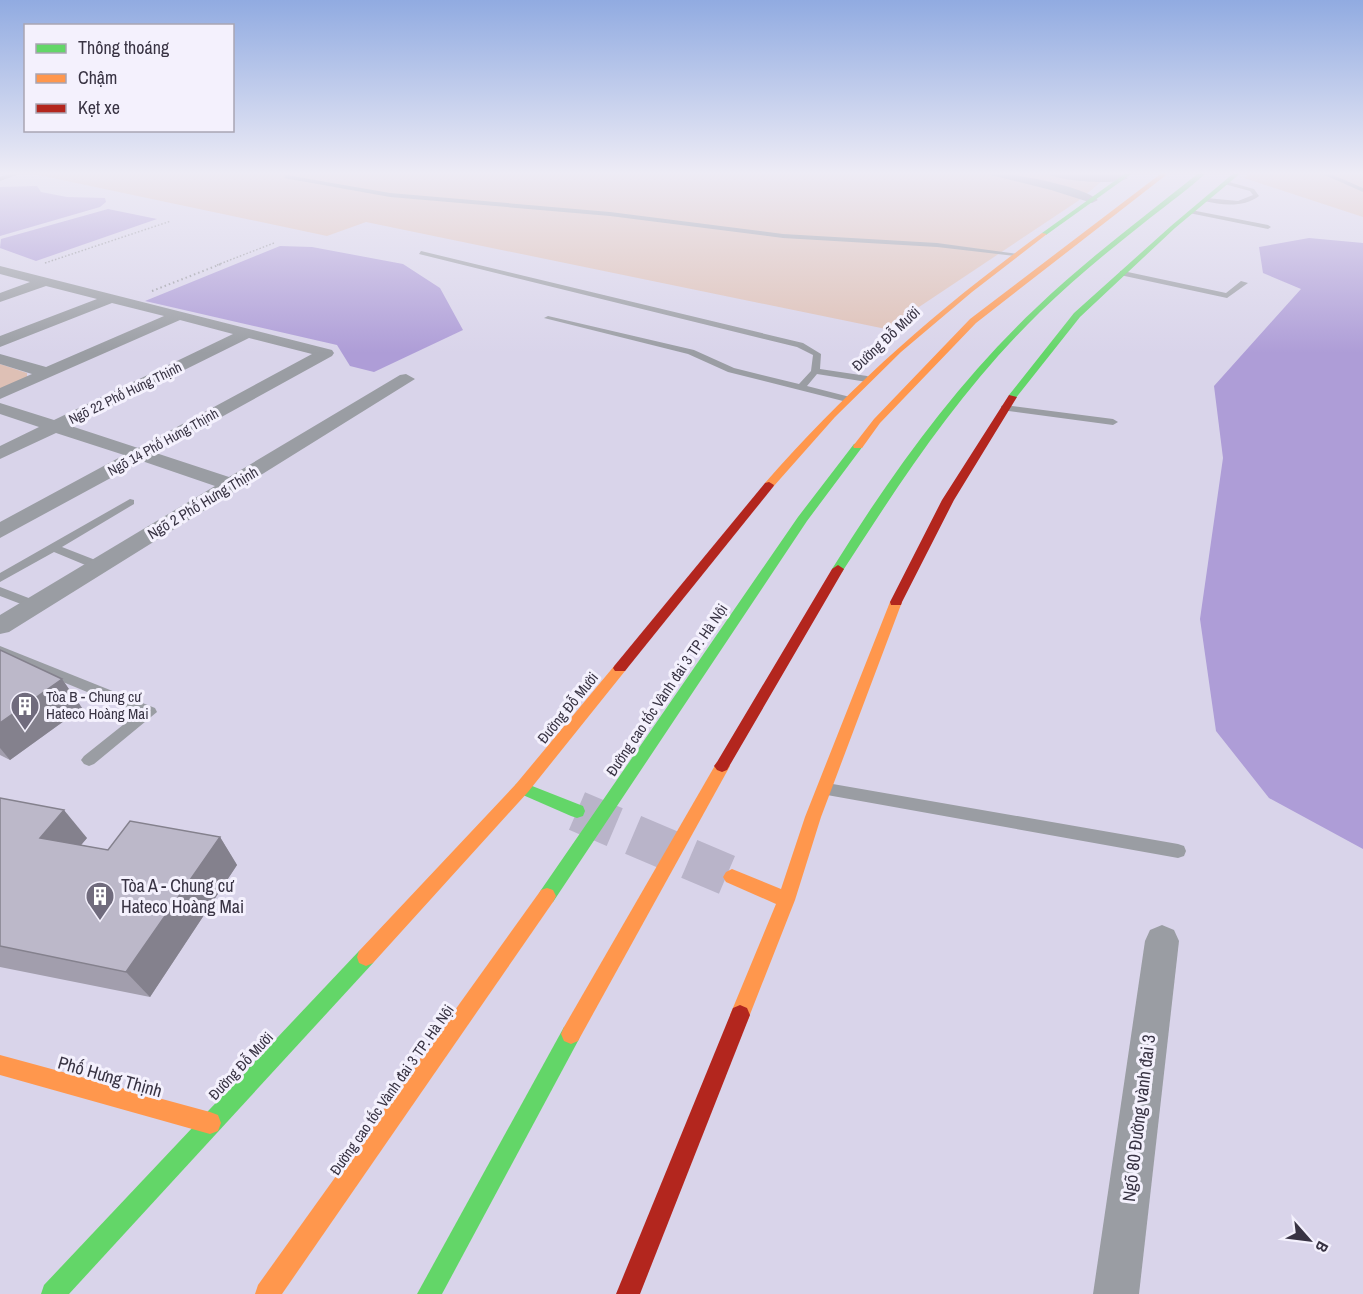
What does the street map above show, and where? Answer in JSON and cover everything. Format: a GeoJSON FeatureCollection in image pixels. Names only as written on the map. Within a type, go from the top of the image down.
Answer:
{"type":"FeatureCollection","features":[{"type":"Feature","properties":{"kind":"main road","name":"Đường Đỗ Mười"},"geometry":{"type":"LineString","coordinates":[[53,1294],[522,788],[790,460],[867,379],[922,327],[1046,232]]}},
{"type":"Feature","properties":{"kind":"main road","name":"Đường cao tốc Vành đai 3 TP. Hà Nội"},"geometry":{"type":"LineString","coordinates":[[267,1294],[574,858],[802,519],[877,422],[973,321],[1088,232]]}},
{"type":"Feature","properties":{"kind":"main road"},"geometry":{"type":"LineString","coordinates":[[430,1294],[651,889],[858,535],[927,434],[1017,332],[1085,269],[1130,232]]}},
{"type":"Feature","properties":{"kind":"main road"},"geometry":{"type":"LineString","coordinates":[[628,1294],[786,900],[825,788],[895,604],[948,500],[1005,408],[1077,315],[1168,232]]}},
{"type":"Feature","properties":{"kind":"main road"},"geometry":{"type":"LineString","coordinates":[[522,788],[577,811]]}},
{"type":"Feature","properties":{"kind":"main road"},"geometry":{"type":"LineString","coordinates":[[732,877],[786,900]]}},
{"type":"Feature","properties":{"kind":"main road","name":"Phố Hưng Thịnh"},"geometry":{"type":"LineString","coordinates":[[0,1065],[210,1124]]}},
{"type":"Feature","properties":{"kind":"main road"},"geometry":{"type":"LineString","coordinates":[[268,1266],[405,1101]]}},
{"type":"Feature","properties":{"kind":"street"},"geometry":{"type":"LineString","coordinates":[[7,271],[250,332]]}},
{"type":"Feature","properties":{"kind":"street"},"geometry":{"type":"LineString","coordinates":[[0,298],[46,281]]}},
{"type":"Feature","properties":{"kind":"street"},"geometry":{"type":"LineString","coordinates":[[0,342],[119,300]]}},
{"type":"Feature","properties":{"kind":"street"},"geometry":{"type":"LineString","coordinates":[[0,394],[180,315]]}},
{"type":"Feature","properties":{"kind":"street","name":"Ngõ 14 Phố Hưng Thịnh"},"geometry":{"type":"LineString","coordinates":[[0,531],[326,353],[250,332]]}},
{"type":"Feature","properties":{"kind":"street","name":"Ngõ 22 Phố Hưng Thịnh"},"geometry":{"type":"LineString","coordinates":[[0,453],[250,332]]}},
{"type":"Feature","properties":{"kind":"street"},"geometry":{"type":"LineString","coordinates":[[0,359],[47,374]]}},
{"type":"Feature","properties":{"kind":"street","name":"Ngõ 2 Phố Hưng Thịnh"},"geometry":{"type":"LineString","coordinates":[[0,626],[406,379]]}},
{"type":"Feature","properties":{"kind":"street"},"geometry":{"type":"LineString","coordinates":[[0,408],[232,485]]}},
{"type":"Feature","properties":{"kind":"street","name":"Ngõ 80 Đường vành đai 3"},"geometry":{"type":"LineString","coordinates":[[1116,1294],[1162,941]]}},
{"type":"Feature","properties":{"kind":"lane"},"geometry":{"type":"LineString","coordinates":[[755,232],[937,245],[1015,254]]}},
{"type":"Feature","properties":{"kind":"lane"},"geometry":{"type":"LineString","coordinates":[[421,253],[800,345],[817,354],[815,371],[802,386]]}},
{"type":"Feature","properties":{"kind":"lane"},"geometry":{"type":"LineString","coordinates":[[1123,273],[1227,296],[1244,283]]}},
{"type":"Feature","properties":{"kind":"lane"},"geometry":{"type":"LineString","coordinates":[[548,318],[691,352],[731,369],[848,399]]}},
{"type":"Feature","properties":{"kind":"lane"},"geometry":{"type":"LineString","coordinates":[[815,371],[867,379]]}},
{"type":"Feature","properties":{"kind":"lane"},"geometry":{"type":"LineString","coordinates":[[1005,408],[1113,422]]}},
{"type":"Feature","properties":{"kind":"lane"},"geometry":{"type":"LineString","coordinates":[[0,578],[130,502]]}},
{"type":"Feature","properties":{"kind":"lane"},"geometry":{"type":"LineString","coordinates":[[53,547],[99,566]]}},
{"type":"Feature","properties":{"kind":"lane"},"geometry":{"type":"LineString","coordinates":[[0,591],[34,606]]}},
{"type":"Feature","properties":{"kind":"lane"},"geometry":{"type":"LineString","coordinates":[[0,651],[150,712],[89,760]]}},
{"type":"Feature","properties":{"kind":"lane"},"geometry":{"type":"LineString","coordinates":[[825,788],[1178,851]]}},
{"type":"Feature","properties":{"kind":"path"},"geometry":{"type":"LineString","coordinates":[[7,271],[134,232]]}},
{"type":"Feature","properties":{"kind":"path"},"geometry":{"type":"LineString","coordinates":[[119,300],[274,243]]}},
{"type":"Feature","properties":{"kind":"shaded area"},"geometry":{"type":"Polygon","coordinates":[[[0,232],[12,232],[0,236],[0,232]]]}},
{"type":"Feature","properties":{"kind":"shaded area"},"geometry":{"type":"Polygon","coordinates":[[[25,232],[118,232],[36,261],[0,248],[1,239],[25,232]]]}},
{"type":"Feature","properties":{"kind":"shaded area"},"geometry":{"type":"Polygon","coordinates":[[[310,232],[337,232],[327,236],[310,232]]]}},
{"type":"Feature","properties":{"kind":"shaded area"},"geometry":{"type":"Polygon","coordinates":[[[416,232],[1031,232],[886,329],[416,232]]]}},
{"type":"Feature","properties":{"kind":"shaded area"},"geometry":{"type":"Polygon","coordinates":[[[1309,238],[1363,243],[1363,849],[1269,798],[1216,731],[1200,619],[1223,458],[1214,386],[1301,289],[1263,273],[1259,247],[1309,238]]]}},
{"type":"Feature","properties":{"kind":"shaded area"},"geometry":{"type":"Polygon","coordinates":[[[280,246],[312,247],[403,264],[440,288],[463,330],[374,372],[350,366],[337,345],[145,301],[280,246]]]}},
{"type":"Feature","properties":{"kind":"shaded area"},"geometry":{"type":"Polygon","coordinates":[[[0,364],[27,373],[27,380],[0,391],[0,364]]]}},
{"type":"Feature","properties":{"kind":"building"},"geometry":{"type":"Polygon","coordinates":[[[0,650],[62,679],[0,723],[0,650]]]}},
{"type":"Feature","properties":{"kind":"building","name":"Tòa A - Chung cư Hateco Hoàng Mai"},"geometry":{"type":"Polygon","coordinates":[[[0,798],[64,810],[40,838],[108,850],[130,821],[220,837],[126,972],[0,946],[0,798]]]}},
{"type":"Feature","properties":{"kind":"tunnel"},"geometry":{"type":"LineString","coordinates":[[577,811],[732,877]]}},
{"type":"Feature","properties":{"kind":"traffic: fast"},"geometry":{"type":"LineString","coordinates":[[838,569],[899,476],[943,416],[991,359],[1060,289],[1128,232]]}},
{"type":"Feature","properties":{"kind":"traffic: fast"},"geometry":{"type":"LineString","coordinates":[[1012,397],[1077,315],[1167,232]]}},
{"type":"Feature","properties":{"kind":"traffic: fast"},"geometry":{"type":"LineString","coordinates":[[547,896],[802,519],[858,446]]}},
{"type":"Feature","properties":{"kind":"traffic: fast"},"geometry":{"type":"LineString","coordinates":[[522,788],[577,811]]}},
{"type":"Feature","properties":{"kind":"traffic: fast"},"geometry":{"type":"LineString","coordinates":[[53,1294],[366,957]]}},
{"type":"Feature","properties":{"kind":"traffic: fast"},"geometry":{"type":"LineString","coordinates":[[429,1294],[571,1034]]}},
{"type":"Feature","properties":{"kind":"traffic: slow"},"geometry":{"type":"LineString","coordinates":[[858,446],[877,421],[973,321],[1088,232]]}},
{"type":"Feature","properties":{"kind":"traffic: slow"},"geometry":{"type":"LineString","coordinates":[[769,485],[831,415],[898,350],[969,290],[1044,234]]}},
{"type":"Feature","properties":{"kind":"traffic: slow"},"geometry":{"type":"LineString","coordinates":[[740,1015],[786,900],[813,817],[896,602]]}},
{"type":"Feature","properties":{"kind":"traffic: slow"},"geometry":{"type":"LineString","coordinates":[[366,957],[522,788],[620,668]]}},
{"type":"Feature","properties":{"kind":"traffic: slow"},"geometry":{"type":"LineString","coordinates":[[571,1034],[722,766]]}},
{"type":"Feature","properties":{"kind":"traffic: slow"},"geometry":{"type":"LineString","coordinates":[[732,877],[786,900]]}},
{"type":"Feature","properties":{"kind":"traffic: slow"},"geometry":{"type":"LineString","coordinates":[[267,1294],[547,896]]}},
{"type":"Feature","properties":{"kind":"traffic: slow"},"geometry":{"type":"LineString","coordinates":[[0,1065],[210,1123]]}},
{"type":"Feature","properties":{"kind":"traffic: jam"},"geometry":{"type":"LineString","coordinates":[[896,602],[948,500],[1012,397]]}},
{"type":"Feature","properties":{"kind":"traffic: jam"},"geometry":{"type":"LineString","coordinates":[[620,668],[769,485]]}},
{"type":"Feature","properties":{"kind":"traffic: jam"},"geometry":{"type":"LineString","coordinates":[[722,766],[838,569]]}},
{"type":"Feature","properties":{"kind":"traffic: jam"},"geometry":{"type":"LineString","coordinates":[[628,1294],[740,1015]]}},
{"type":"Feature","properties":{"kind":"place","name":"Tòa B - Chung cư Hateco Hoàng Mai"},"geometry":{"type":"Point","coordinates":[25,732]}},
{"type":"Feature","properties":{"kind":"place","name":"Tòa A - Chung cư Hateco Hoàng Mai"},"geometry":{"type":"Point","coordinates":[100,922]}}]}
